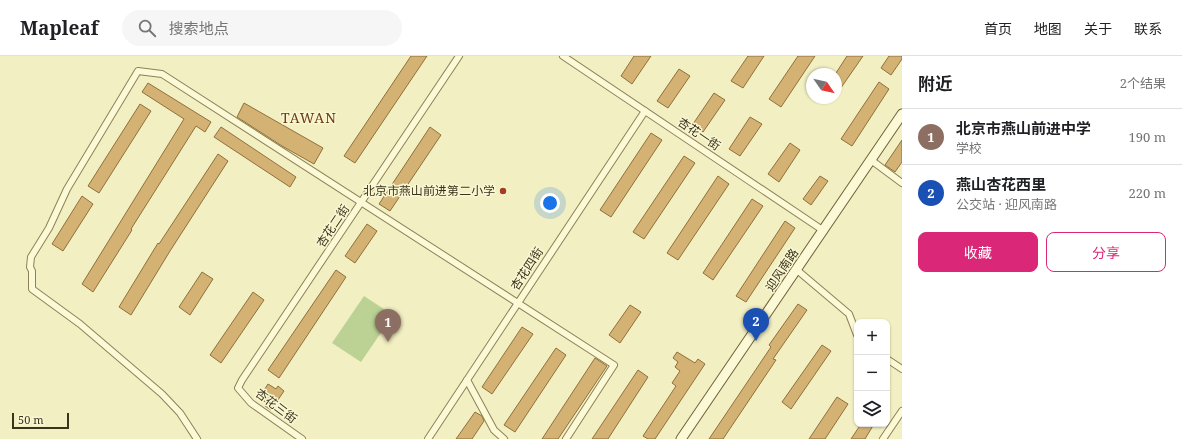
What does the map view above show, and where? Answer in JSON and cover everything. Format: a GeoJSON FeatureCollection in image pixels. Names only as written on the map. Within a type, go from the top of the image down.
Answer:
{"type":"FeatureCollection","features":[{"type":"Feature","properties":{"kind":"street","name":"杏花二街"},"geometry":{"type":"LineString","coordinates":[[238,388],[459,56]]}},
{"type":"Feature","properties":{"kind":"street","name":"杏花一街"},"geometry":{"type":"LineString","coordinates":[[563,56],[824,231]]}},
{"type":"Feature","properties":{"kind":"street"},"geometry":{"type":"LineString","coordinates":[[197,439],[180,413],[162,394],[80,324],[32,289],[32,271],[30,267],[31,257],[49,228],[67,189],[138,71],[162,74],[614,365],[566,439]]}},
{"type":"Feature","properties":{"kind":"street","name":"杏花四街"},"geometry":{"type":"LineString","coordinates":[[428,439],[645,111]]}},
{"type":"Feature","properties":{"kind":"street","name":"迎风南路"},"geometry":{"type":"LineString","coordinates":[[682,439],[902,114]]}},
{"type":"Feature","properties":{"kind":"street"},"geometry":{"type":"LineString","coordinates":[[871,160],[902,183]]}},
{"type":"Feature","properties":{"kind":"street"},"geometry":{"type":"LineString","coordinates":[[797,270],[849,314],[854,327]]}},
{"type":"Feature","properties":{"kind":"street"},"geometry":{"type":"LineString","coordinates":[[890,361],[902,369]]}},
{"type":"Feature","properties":{"kind":"street"},"geometry":{"type":"LineString","coordinates":[[467,380],[494,430],[504,439]]}},
{"type":"Feature","properties":{"kind":"street","name":"杏花三街"},"geometry":{"type":"LineString","coordinates":[[238,388],[251,403],[302,439]]}},
{"type":"Feature","properties":{"kind":"street"},"geometry":{"type":"LineString","coordinates":[[883,439],[902,411]]}},
{"type":"Feature","properties":{"kind":"green space"},"geometry":{"type":"Polygon","coordinates":[[[364,296],[393,315],[361,362],[332,343],[364,296]]]}},
{"type":"Feature","properties":{"kind":"building"},"geometry":{"type":"Polygon","coordinates":[[[411,56],[427,56],[355,163],[344,156],[411,56]]]}},
{"type":"Feature","properties":{"kind":"building"},"geometry":{"type":"Polygon","coordinates":[[[634,56],[651,56],[632,84],[621,76],[634,56]]]}},
{"type":"Feature","properties":{"kind":"building"},"geometry":{"type":"Polygon","coordinates":[[[748,56],[764,56],[743,88],[731,81],[748,56]]]}},
{"type":"Feature","properties":{"kind":"building"},"geometry":{"type":"Polygon","coordinates":[[[798,56],[815,56],[781,107],[769,99],[798,56]]]}},
{"type":"Feature","properties":{"kind":"building"},"geometry":{"type":"Polygon","coordinates":[[[847,56],[863,56],[842,86],[842,68],[839,68],[847,56]]]}},
{"type":"Feature","properties":{"kind":"building"},"geometry":{"type":"Polygon","coordinates":[[[889,56],[902,56],[902,59],[891,75],[881,68],[889,56]]]}},
{"type":"Feature","properties":{"kind":"building"},"geometry":{"type":"Polygon","coordinates":[[[679,69],[690,76],[668,108],[657,101],[679,69]]]}},
{"type":"Feature","properties":{"kind":"building"},"geometry":{"type":"Polygon","coordinates":[[[879,82],[889,89],[852,146],[841,139],[879,82]]]}},
{"type":"Feature","properties":{"kind":"building"},"geometry":{"type":"Polygon","coordinates":[[[148,83],[211,122],[205,132],[196,126],[93,292],[82,284],[184,119],[142,92],[148,83]]]}},
{"type":"Feature","properties":{"kind":"building"},"geometry":{"type":"Polygon","coordinates":[[[714,93],[725,100],[703,132],[693,124],[714,93]]]}},
{"type":"Feature","properties":{"kind":"building"},"geometry":{"type":"Polygon","coordinates":[[[244,103],[323,148],[314,164],[282,146],[237,117],[244,103]]]}},
{"type":"Feature","properties":{"kind":"building"},"geometry":{"type":"Polygon","coordinates":[[[140,104],[151,111],[99,193],[88,186],[140,104]]]}},
{"type":"Feature","properties":{"kind":"building"},"geometry":{"type":"Polygon","coordinates":[[[750,117],[762,124],[740,156],[729,149],[750,117]]]}},
{"type":"Feature","properties":{"kind":"building"},"geometry":{"type":"Polygon","coordinates":[[[221,127],[296,177],[290,187],[214,137],[221,127]]]}},
{"type":"Feature","properties":{"kind":"building"},"geometry":{"type":"Polygon","coordinates":[[[430,127],[441,135],[390,211],[379,204],[430,127]]]}},
{"type":"Feature","properties":{"kind":"building"},"geometry":{"type":"Polygon","coordinates":[[[651,133],[662,140],[611,217],[600,210],[651,133]]]}},
{"type":"Feature","properties":{"kind":"building"},"geometry":{"type":"Polygon","coordinates":[[[902,140],[902,162],[895,172],[885,165],[902,140]]]}},
{"type":"Feature","properties":{"kind":"building"},"geometry":{"type":"Polygon","coordinates":[[[790,143],[800,150],[779,182],[768,174],[790,143]]]}},
{"type":"Feature","properties":{"kind":"building"},"geometry":{"type":"Polygon","coordinates":[[[218,154],[228,161],[131,315],[119,307],[158,243],[159,244],[218,154]]]}},
{"type":"Feature","properties":{"kind":"building"},"geometry":{"type":"Polygon","coordinates":[[[684,156],[695,163],[644,239],[633,232],[684,156]]]}},
{"type":"Feature","properties":{"kind":"building"},"geometry":{"type":"Polygon","coordinates":[[[718,176],[729,184],[678,260],[667,253],[718,176]]]}},
{"type":"Feature","properties":{"kind":"building"},"geometry":{"type":"Polygon","coordinates":[[[820,176],[828,181],[811,205],[803,199],[820,176]]]}},
{"type":"Feature","properties":{"kind":"building"},"geometry":{"type":"Polygon","coordinates":[[[82,196],[93,204],[63,251],[52,244],[82,196]]]}},
{"type":"Feature","properties":{"kind":"building"},"geometry":{"type":"Polygon","coordinates":[[[752,199],[763,206],[713,280],[703,273],[752,199]]]}},
{"type":"Feature","properties":{"kind":"building"},"geometry":{"type":"Polygon","coordinates":[[[785,221],[795,228],[746,302],[736,296],[785,221]]]}},
{"type":"Feature","properties":{"kind":"building"},"geometry":{"type":"Polygon","coordinates":[[[367,224],[377,231],[355,263],[345,256],[367,224]]]}},
{"type":"Feature","properties":{"kind":"building"},"geometry":{"type":"Polygon","coordinates":[[[336,270],[346,277],[279,378],[268,370],[336,270]]]}},
{"type":"Feature","properties":{"kind":"building"},"geometry":{"type":"Polygon","coordinates":[[[202,272],[213,279],[190,315],[179,307],[202,272]]]}},
{"type":"Feature","properties":{"kind":"building"},"geometry":{"type":"Polygon","coordinates":[[[253,292],[264,300],[221,363],[210,355],[253,292]]]}},
{"type":"Feature","properties":{"kind":"building"},"geometry":{"type":"Polygon","coordinates":[[[798,304],[807,310],[773,359],[776,360],[723,439],[709,439],[771,347],[769,345],[798,304]]]}},
{"type":"Feature","properties":{"kind":"building"},"geometry":{"type":"Polygon","coordinates":[[[630,305],[641,312],[620,343],[609,335],[630,305]]]}},
{"type":"Feature","properties":{"kind":"building"},"geometry":{"type":"Polygon","coordinates":[[[522,327],[533,334],[492,394],[482,387],[522,327]]]}},
{"type":"Feature","properties":{"kind":"building"},"geometry":{"type":"Polygon","coordinates":[[[822,345],[831,351],[791,409],[782,402],[822,345]]]}},
{"type":"Feature","properties":{"kind":"building"},"geometry":{"type":"Polygon","coordinates":[[[556,348],[566,355],[515,432],[504,425],[556,348]]]}},
{"type":"Feature","properties":{"kind":"building"},"geometry":{"type":"Polygon","coordinates":[[[677,352],[695,363],[698,359],[705,364],[655,439],[648,439],[643,436],[676,386],[672,383],[680,371],[675,367],[678,362],[673,358],[677,352]]]}},
{"type":"Feature","properties":{"kind":"building"},"geometry":{"type":"Polygon","coordinates":[[[595,358],[607,366],[558,439],[542,439],[595,358]]]}},
{"type":"Feature","properties":{"kind":"building"},"geometry":{"type":"Polygon","coordinates":[[[638,370],[648,377],[608,439],[592,439],[638,370]]]}},
{"type":"Feature","properties":{"kind":"building"},"geometry":{"type":"Polygon","coordinates":[[[268,384],[276,389],[278,386],[284,391],[271,410],[265,406],[267,403],[259,398],[268,384]]]}},
{"type":"Feature","properties":{"kind":"building"},"geometry":{"type":"Polygon","coordinates":[[[837,397],[848,404],[825,439],[809,439],[837,397]]]}},
{"type":"Feature","properties":{"kind":"building"},"geometry":{"type":"Polygon","coordinates":[[[475,412],[482,416],[484,421],[472,439],[456,439],[475,412]]]}},
{"type":"Feature","properties":{"kind":"building"},"geometry":{"type":"Polygon","coordinates":[[[859,427],[872,427],[865,439],[851,439],[859,427]]]}},
{"type":"Feature","properties":{"kind":"place","name":"北京市燕山前进第二小学"},"geometry":{"type":"Point","coordinates":[503,191]}},
{"type":"Feature","properties":{"kind":"place","name":"燕山杏花西里"},"geometry":{"type":"Point","coordinates":[756,341]}},
{"type":"Feature","properties":{"kind":"place","name":"北京市燕山前进中学"},"geometry":{"type":"Point","coordinates":[388,342]}},
{"type":"Feature","properties":{"kind":"district","name":"TAWAN"},"geometry":{"type":"Point","coordinates":[309,118]}}]}
